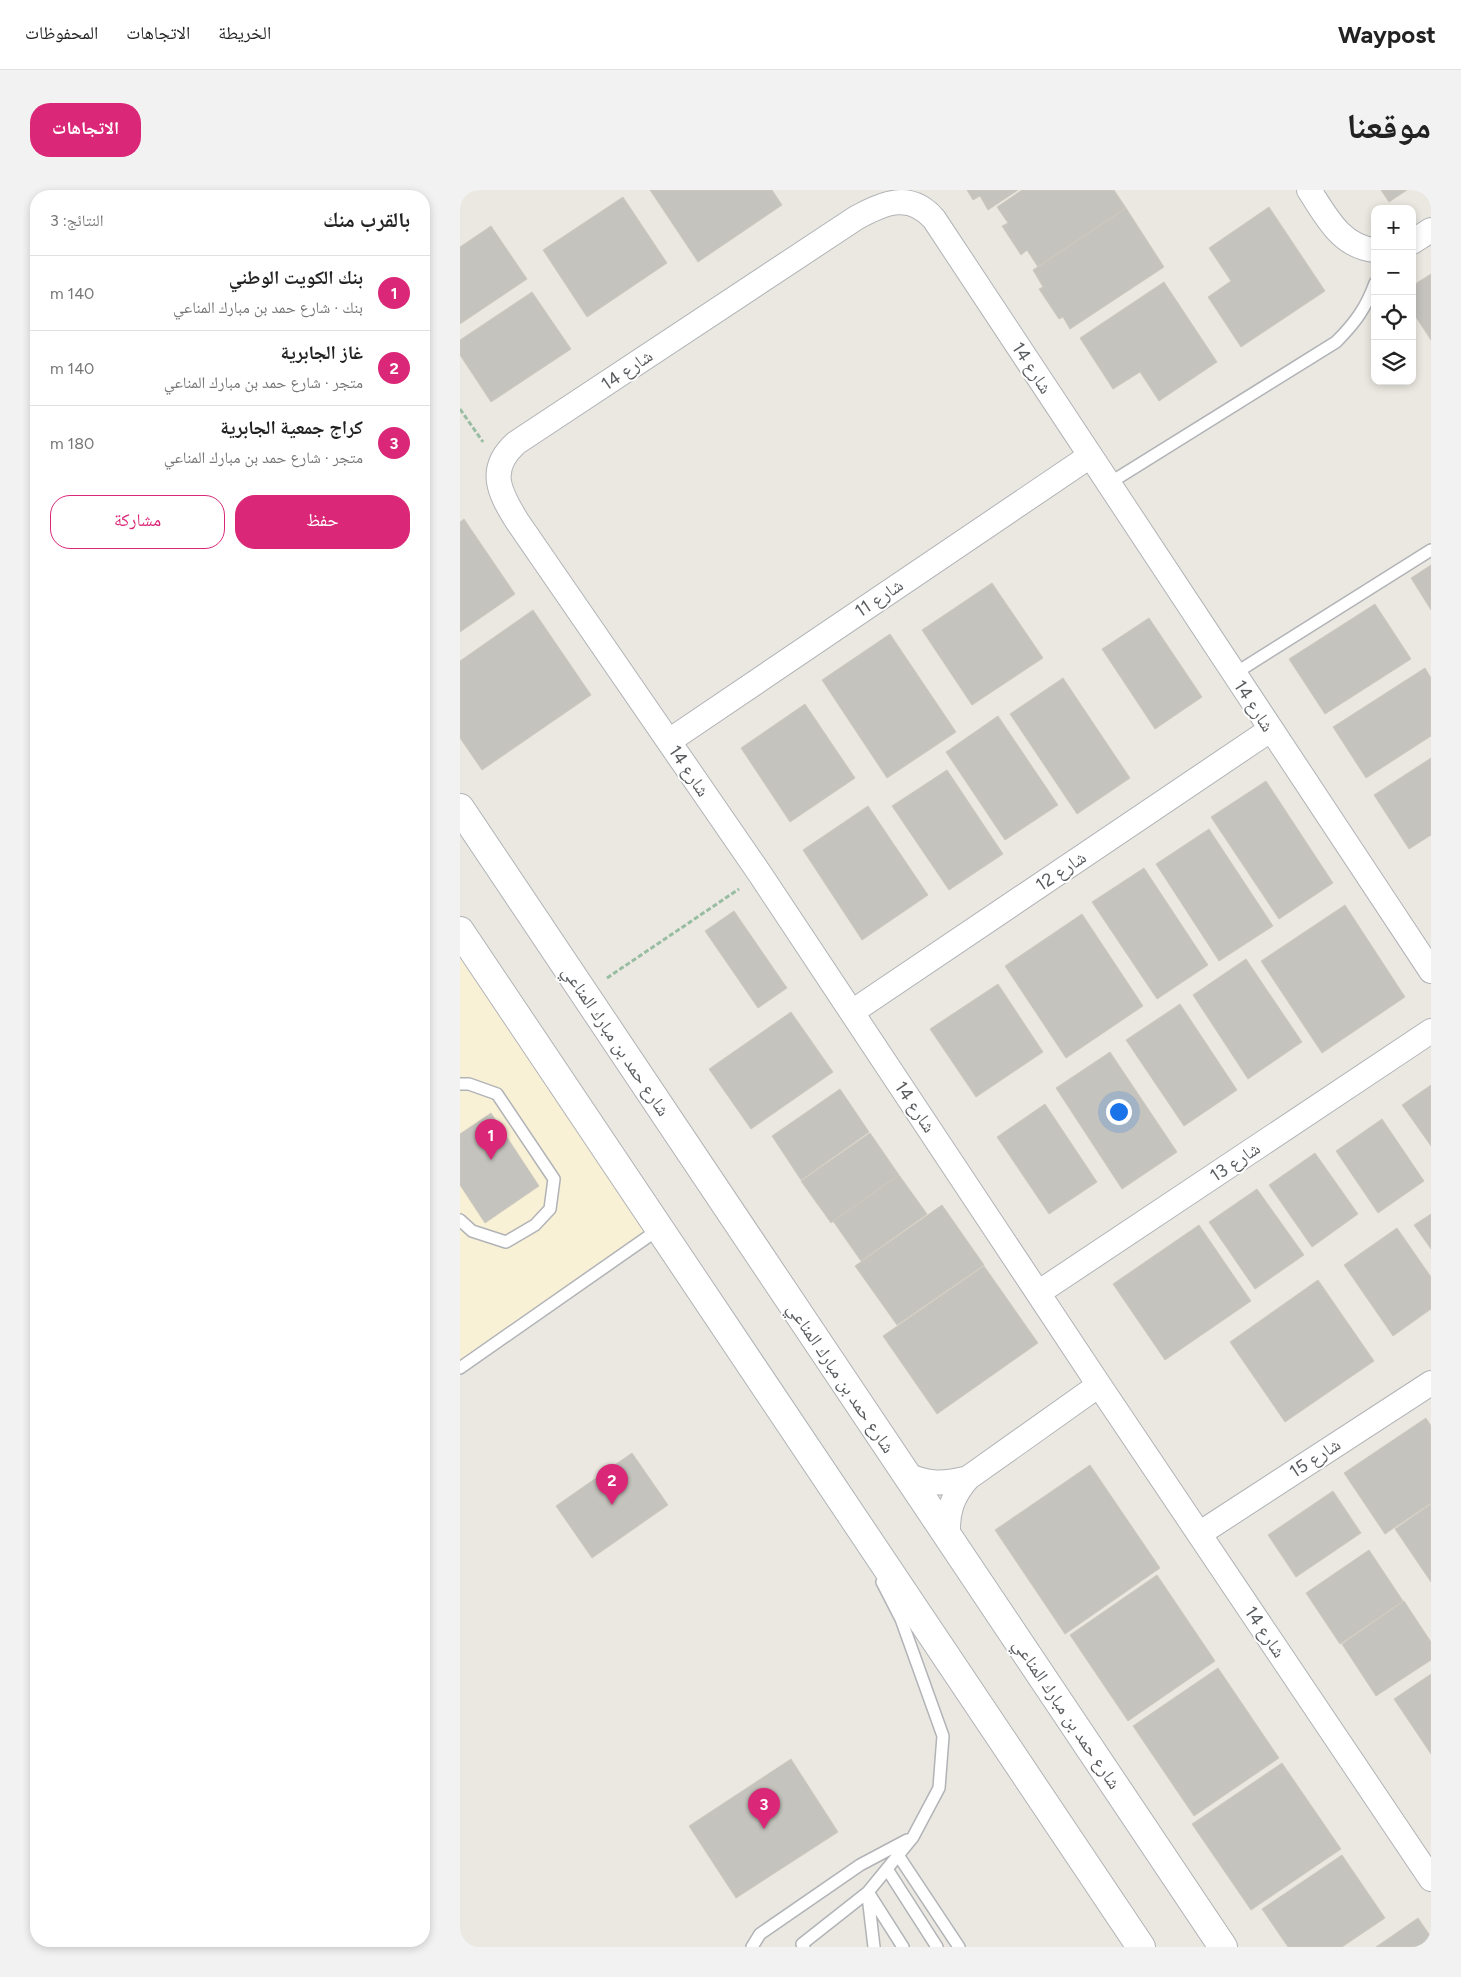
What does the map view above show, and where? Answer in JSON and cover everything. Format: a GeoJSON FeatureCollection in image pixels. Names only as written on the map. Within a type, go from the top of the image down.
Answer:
{"type":"FeatureCollection","features":[{"type":"Feature","properties":{"kind":"street"},"geometry":{"type":"LineString","coordinates":[[1310,190],[1339,233],[1361,248],[1371,249]]}},
{"type":"Feature","properties":{"kind":"street","name":"شارع 14"},"geometry":{"type":"LineString","coordinates":[[1431,971],[927,211],[916,205],[898,202],[881,205],[856,218],[516,443],[503,456],[499,464],[499,483],[508,506],[517,521],[760,874],[1099,1385],[1431,1879]]}},
{"type":"Feature","properties":{"kind":"street"},"geometry":{"type":"LineString","coordinates":[[1416,239],[1431,230]]}},
{"type":"Feature","properties":{"kind":"street","name":"شارع 11"},"geometry":{"type":"LineString","coordinates":[[669,741],[1090,456]]}},
{"type":"Feature","properties":{"kind":"street","name":"شارع 12"},"geometry":{"type":"LineString","coordinates":[[852,1012],[1270,730]]}},
{"type":"Feature","properties":{"kind":"street","name":"شارع حمد بن مبارك المناعي"},"geometry":{"type":"LineString","coordinates":[[460,808],[1223,1947]]}},
{"type":"Feature","properties":{"kind":"street"},"geometry":{"type":"LineString","coordinates":[[460,836],[497,864]]}},
{"type":"Feature","properties":{"kind":"street"},"geometry":{"type":"LineString","coordinates":[[462,935],[1141,1947]]}},
{"type":"Feature","properties":{"kind":"street","name":"شارع 13"},"geometry":{"type":"LineString","coordinates":[[1038,1293],[1431,1030]]}},
{"type":"Feature","properties":{"kind":"street","name":"شارع 15"},"geometry":{"type":"LineString","coordinates":[[1199,1534],[1431,1383]]}},
{"type":"Feature","properties":{"kind":"street"},"geometry":{"type":"LineString","coordinates":[[948,1536],[948,1517],[953,1499],[968,1478],[1099,1385]]}},
{"type":"Feature","properties":{"kind":"street"},"geometry":{"type":"LineString","coordinates":[[905,1474],[929,1483],[942,1484],[968,1478]]}},
{"type":"Feature","properties":{"kind":"lane"},"geometry":{"type":"LineString","coordinates":[[1108,484],[1336,342],[1355,323],[1371,293]]}},
{"type":"Feature","properties":{"kind":"lane"},"geometry":{"type":"LineString","coordinates":[[1234,674],[1431,550]]}},
{"type":"Feature","properties":{"kind":"lane"},"geometry":{"type":"LineString","coordinates":[[460,1084],[469,1084],[497,1094],[554,1179],[550,1209],[535,1225],[506,1242],[472,1232],[460,1220]]}},
{"type":"Feature","properties":{"kind":"lane"},"geometry":{"type":"LineString","coordinates":[[460,1368],[659,1229]]}},
{"type":"Feature","properties":{"kind":"lane"},"geometry":{"type":"LineString","coordinates":[[804,1947],[802,1944],[868,1892],[913,1837],[939,1788],[943,1736],[901,1619],[836,1492]]}},
{"type":"Feature","properties":{"kind":"lane"},"geometry":{"type":"LineString","coordinates":[[752,1947],[760,1934],[852,1870],[913,1837]]}},
{"type":"Feature","properties":{"kind":"lane"},"geometry":{"type":"LineString","coordinates":[[898,1855],[959,1947]]}},
{"type":"Feature","properties":{"kind":"lane"},"geometry":{"type":"LineString","coordinates":[[887,1869],[937,1947]]}},
{"type":"Feature","properties":{"kind":"lane"},"geometry":{"type":"LineString","coordinates":[[868,1892],[874,1947]]}},
{"type":"Feature","properties":{"kind":"lane"},"geometry":{"type":"LineString","coordinates":[[868,1892],[903,1947]]}},
{"type":"Feature","properties":{"kind":"path"},"geometry":{"type":"LineString","coordinates":[[460,409],[499,464]]}},
{"type":"Feature","properties":{"kind":"path"},"geometry":{"type":"LineString","coordinates":[[584,994],[760,874]]}},
{"type":"Feature","properties":{"kind":"shaded area"},"geometry":{"type":"Polygon","coordinates":[[[460,931],[659,1229],[460,1364],[460,931]]]}},
{"type":"Feature","properties":{"kind":"building"},"geometry":{"type":"Polygon","coordinates":[[[650,190],[772,190],[782,205],[698,262],[650,190]]]}},
{"type":"Feature","properties":{"kind":"building"},"geometry":{"type":"Polygon","coordinates":[[[967,190],[1018,190],[988,210],[980,196],[973,200],[967,190]]]}},
{"type":"Feature","properties":{"kind":"building"},"geometry":{"type":"Polygon","coordinates":[[[1022,190],[1114,190],[1126,208],[1038,267],[1027,250],[1021,255],[1002,226],[1008,223],[997,207],[1022,190]]]}},
{"type":"Feature","properties":{"kind":"building"},"geometry":{"type":"Polygon","coordinates":[[[1381,190],[1407,190],[1389,202],[1381,190]]]}},
{"type":"Feature","properties":{"kind":"building"},"geometry":{"type":"Polygon","coordinates":[[[623,197],[667,263],[587,317],[543,250],[623,197]]]}},
{"type":"Feature","properties":{"kind":"building"},"geometry":{"type":"Polygon","coordinates":[[[1269,207],[1325,291],[1241,347],[1208,297],[1231,281],[1209,248],[1269,207]]]}},
{"type":"Feature","properties":{"kind":"building"},"geometry":{"type":"Polygon","coordinates":[[[1126,208],[1164,267],[1070,329],[1063,317],[1059,319],[1039,289],[1043,287],[1033,270],[1126,208]]]}},
{"type":"Feature","properties":{"kind":"building"},"geometry":{"type":"Polygon","coordinates":[[[491,226],[527,279],[460,324],[460,247],[491,226]]]}},
{"type":"Feature","properties":{"kind":"building"},"geometry":{"type":"Polygon","coordinates":[[[1431,274],[1431,340],[1416,317],[1416,283],[1431,274]]]}},
{"type":"Feature","properties":{"kind":"building"},"geometry":{"type":"Polygon","coordinates":[[[1164,282],[1217,362],[1159,401],[1140,372],[1113,389],[1080,338],[1164,282]]]}},
{"type":"Feature","properties":{"kind":"building"},"geometry":{"type":"Polygon","coordinates":[[[532,292],[571,349],[491,402],[460,355],[460,340],[532,292]]]}},
{"type":"Feature","properties":{"kind":"building"},"geometry":{"type":"Polygon","coordinates":[[[464,519],[515,594],[460,632],[460,522],[464,519]]]}},
{"type":"Feature","properties":{"kind":"building"},"geometry":{"type":"Polygon","coordinates":[[[1431,565],[1431,610],[1411,578],[1431,565]]]}},
{"type":"Feature","properties":{"kind":"building"},"geometry":{"type":"Polygon","coordinates":[[[992,583],[1043,658],[972,705],[922,630],[992,583]]]}},
{"type":"Feature","properties":{"kind":"building"},"geometry":{"type":"Polygon","coordinates":[[[1375,604],[1411,659],[1325,714],[1289,659],[1375,604]]]}},
{"type":"Feature","properties":{"kind":"building"},"geometry":{"type":"Polygon","coordinates":[[[533,610],[591,695],[482,770],[460,738],[460,661],[533,610]]]}},
{"type":"Feature","properties":{"kind":"building"},"geometry":{"type":"Polygon","coordinates":[[[1149,618],[1202,697],[1155,729],[1102,649],[1149,618]]]}},
{"type":"Feature","properties":{"kind":"building"},"geometry":{"type":"Polygon","coordinates":[[[890,634],[956,732],[887,778],[822,680],[890,634]]]}},
{"type":"Feature","properties":{"kind":"building"},"geometry":{"type":"Polygon","coordinates":[[[1425,668],[1431,678],[1431,736],[1366,778],[1333,727],[1425,668]]]}},
{"type":"Feature","properties":{"kind":"building"},"geometry":{"type":"Polygon","coordinates":[[[1063,678],[1130,778],[1077,814],[1010,714],[1063,678]]]}},
{"type":"Feature","properties":{"kind":"building"},"geometry":{"type":"Polygon","coordinates":[[[805,704],[855,778],[790,822],[741,748],[805,704]]]}},
{"type":"Feature","properties":{"kind":"building"},"geometry":{"type":"Polygon","coordinates":[[[998,716],[1058,805],[1005,840],[946,752],[998,716]]]}},
{"type":"Feature","properties":{"kind":"building"},"geometry":{"type":"Polygon","coordinates":[[[1431,758],[1431,835],[1409,849],[1374,795],[1431,758]]]}},
{"type":"Feature","properties":{"kind":"building"},"geometry":{"type":"Polygon","coordinates":[[[947,770],[1003,854],[949,890],[892,806],[947,770]]]}},
{"type":"Feature","properties":{"kind":"building"},"geometry":{"type":"Polygon","coordinates":[[[1266,781],[1333,883],[1279,919],[1211,817],[1266,781]]]}},
{"type":"Feature","properties":{"kind":"building"},"geometry":{"type":"Polygon","coordinates":[[[868,806],[928,895],[862,940],[803,850],[868,806]]]}},
{"type":"Feature","properties":{"kind":"building"},"geometry":{"type":"Polygon","coordinates":[[[1209,829],[1273,926],[1219,961],[1156,864],[1209,829]]]}},
{"type":"Feature","properties":{"kind":"building"},"geometry":{"type":"Polygon","coordinates":[[[1144,868],[1208,965],[1157,999],[1092,902],[1144,868]]]}},
{"type":"Feature","properties":{"kind":"building"},"geometry":{"type":"Polygon","coordinates":[[[1345,905],[1405,997],[1322,1053],[1261,961],[1345,905]]]}},
{"type":"Feature","properties":{"kind":"building"},"geometry":{"type":"Polygon","coordinates":[[[734,911],[787,988],[758,1008],[705,931],[734,911]]]}},
{"type":"Feature","properties":{"kind":"building"},"geometry":{"type":"Polygon","coordinates":[[[1082,914],[1143,1006],[1066,1058],[1005,966],[1082,914]]]}},
{"type":"Feature","properties":{"kind":"building"},"geometry":{"type":"Polygon","coordinates":[[[1246,959],[1302,1042],[1248,1079],[1193,995],[1246,959]]]}},
{"type":"Feature","properties":{"kind":"building"},"geometry":{"type":"Polygon","coordinates":[[[998,984],[1043,1052],[976,1097],[930,1029],[998,984]]]}},
{"type":"Feature","properties":{"kind":"building"},"geometry":{"type":"Polygon","coordinates":[[[1180,1004],[1237,1090],[1184,1126],[1126,1040],[1180,1004]]]}},
{"type":"Feature","properties":{"kind":"building"},"geometry":{"type":"Polygon","coordinates":[[[791,1012],[833,1072],[751,1129],[709,1069],[791,1012]]]}},
{"type":"Feature","properties":{"kind":"building"},"geometry":{"type":"Polygon","coordinates":[[[1110,1052],[1177,1152],[1122,1189],[1056,1088],[1110,1052]]]}},
{"type":"Feature","properties":{"kind":"building"},"geometry":{"type":"Polygon","coordinates":[[[1431,1085],[1431,1146],[1402,1105],[1431,1085]]]}},
{"type":"Feature","properties":{"kind":"building"},"geometry":{"type":"Polygon","coordinates":[[[840,1089],[869,1132],[801,1180],[772,1136],[840,1089]]]}},
{"type":"Feature","properties":{"kind":"building"},"geometry":{"type":"Polygon","coordinates":[[[1045,1104],[1097,1182],[1049,1214],[997,1137],[1045,1104]]]}},
{"type":"Feature","properties":{"kind":"building"},"geometry":{"type":"Polygon","coordinates":[[[491,1113],[539,1186],[485,1223],[460,1185],[460,1134],[491,1113]]]}},
{"type":"Feature","properties":{"kind":"building"},"geometry":{"type":"Polygon","coordinates":[[[1382,1119],[1424,1181],[1378,1213],[1336,1151],[1382,1119]]]}},
{"type":"Feature","properties":{"kind":"building"},"geometry":{"type":"Polygon","coordinates":[[[870,1133],[899,1175],[831,1223],[801,1181],[870,1133]]]}},
{"type":"Feature","properties":{"kind":"building"},"geometry":{"type":"Polygon","coordinates":[[[1315,1153],[1358,1214],[1312,1247],[1269,1185],[1315,1153]]]}},
{"type":"Feature","properties":{"kind":"building"},"geometry":{"type":"Polygon","coordinates":[[[899,1175],[927,1214],[861,1261],[833,1221],[899,1175]]]}},
{"type":"Feature","properties":{"kind":"building"},"geometry":{"type":"Polygon","coordinates":[[[1257,1189],[1304,1255],[1255,1289],[1209,1222],[1257,1189]]]}},
{"type":"Feature","properties":{"kind":"building"},"geometry":{"type":"Polygon","coordinates":[[[942,1205],[984,1265],[897,1325],[855,1266],[942,1205]]]}},
{"type":"Feature","properties":{"kind":"building"},"geometry":{"type":"Polygon","coordinates":[[[1431,1214],[1431,1249],[1414,1225],[1431,1214]]]}},
{"type":"Feature","properties":{"kind":"building"},"geometry":{"type":"Polygon","coordinates":[[[1199,1225],[1251,1301],[1165,1360],[1113,1284],[1199,1225]]]}},
{"type":"Feature","properties":{"kind":"building"},"geometry":{"type":"Polygon","coordinates":[[[1397,1228],[1431,1277],[1431,1309],[1393,1336],[1344,1265],[1397,1228]]]}},
{"type":"Feature","properties":{"kind":"building"},"geometry":{"type":"Polygon","coordinates":[[[984,1266],[1038,1343],[937,1414],[883,1336],[984,1266]]]}},
{"type":"Feature","properties":{"kind":"building"},"geometry":{"type":"Polygon","coordinates":[[[1318,1280],[1374,1361],[1285,1422],[1230,1342],[1318,1280]]]}},
{"type":"Feature","properties":{"kind":"building"},"geometry":{"type":"Polygon","coordinates":[[[1426,1418],[1431,1426],[1431,1503],[1385,1534],[1344,1473],[1426,1418]]]}},
{"type":"Feature","properties":{"kind":"building"},"geometry":{"type":"Polygon","coordinates":[[[632,1453],[668,1505],[592,1558],[556,1506],[632,1453]]]}},
{"type":"Feature","properties":{"kind":"building"},"geometry":{"type":"Polygon","coordinates":[[[1090,1465],[1160,1568],[1065,1634],[995,1530],[1090,1465]]]}},
{"type":"Feature","properties":{"kind":"building"},"geometry":{"type":"Polygon","coordinates":[[[1333,1491],[1361,1533],[1296,1577],[1268,1535],[1333,1491]]]}},
{"type":"Feature","properties":{"kind":"building"},"geometry":{"type":"Polygon","coordinates":[[[1431,1504],[1431,1582],[1395,1529],[1431,1504]]]}},
{"type":"Feature","properties":{"kind":"building"},"geometry":{"type":"Polygon","coordinates":[[[1369,1550],[1403,1601],[1340,1644],[1306,1593],[1369,1550]]]}},
{"type":"Feature","properties":{"kind":"building"},"geometry":{"type":"Polygon","coordinates":[[[1157,1575],[1215,1661],[1128,1721],[1070,1635],[1157,1575]]]}},
{"type":"Feature","properties":{"kind":"building"},"geometry":{"type":"Polygon","coordinates":[[[1404,1601],[1431,1642],[1431,1660],[1376,1696],[1342,1644],[1404,1601]]]}},
{"type":"Feature","properties":{"kind":"building"},"geometry":{"type":"Polygon","coordinates":[[[1218,1668],[1279,1758],[1194,1816],[1133,1726],[1218,1668]]]}},
{"type":"Feature","properties":{"kind":"building"},"geometry":{"type":"Polygon","coordinates":[[[1431,1674],[1431,1754],[1394,1699],[1431,1674]]]}},
{"type":"Feature","properties":{"kind":"building"},"geometry":{"type":"Polygon","coordinates":[[[791,1759],[838,1832],[736,1898],[689,1826],[791,1759]]]}},
{"type":"Feature","properties":{"kind":"building"},"geometry":{"type":"Polygon","coordinates":[[[1282,1763],[1341,1849],[1251,1910],[1192,1824],[1282,1763]]]}},
{"type":"Feature","properties":{"kind":"building"},"geometry":{"type":"Polygon","coordinates":[[[1342,1855],[1385,1918],[1342,1947],[1288,1947],[1262,1909],[1342,1855]]]}},
{"type":"Feature","properties":{"kind":"building"},"geometry":{"type":"Polygon","coordinates":[[[1418,1918],[1431,1937],[1431,1947],[1376,1947],[1418,1918]]]}},
{"type":"Feature","properties":{"kind":"place","name":"بنك الكويت الوطني"},"geometry":{"type":"Point","coordinates":[491,1160]}},
{"type":"Feature","properties":{"kind":"place","name":"غاز الجابرية"},"geometry":{"type":"Point","coordinates":[612,1505]}},
{"type":"Feature","properties":{"kind":"place","name":"كراج جمعية الجابرية"},"geometry":{"type":"Point","coordinates":[764,1829]}}]}
